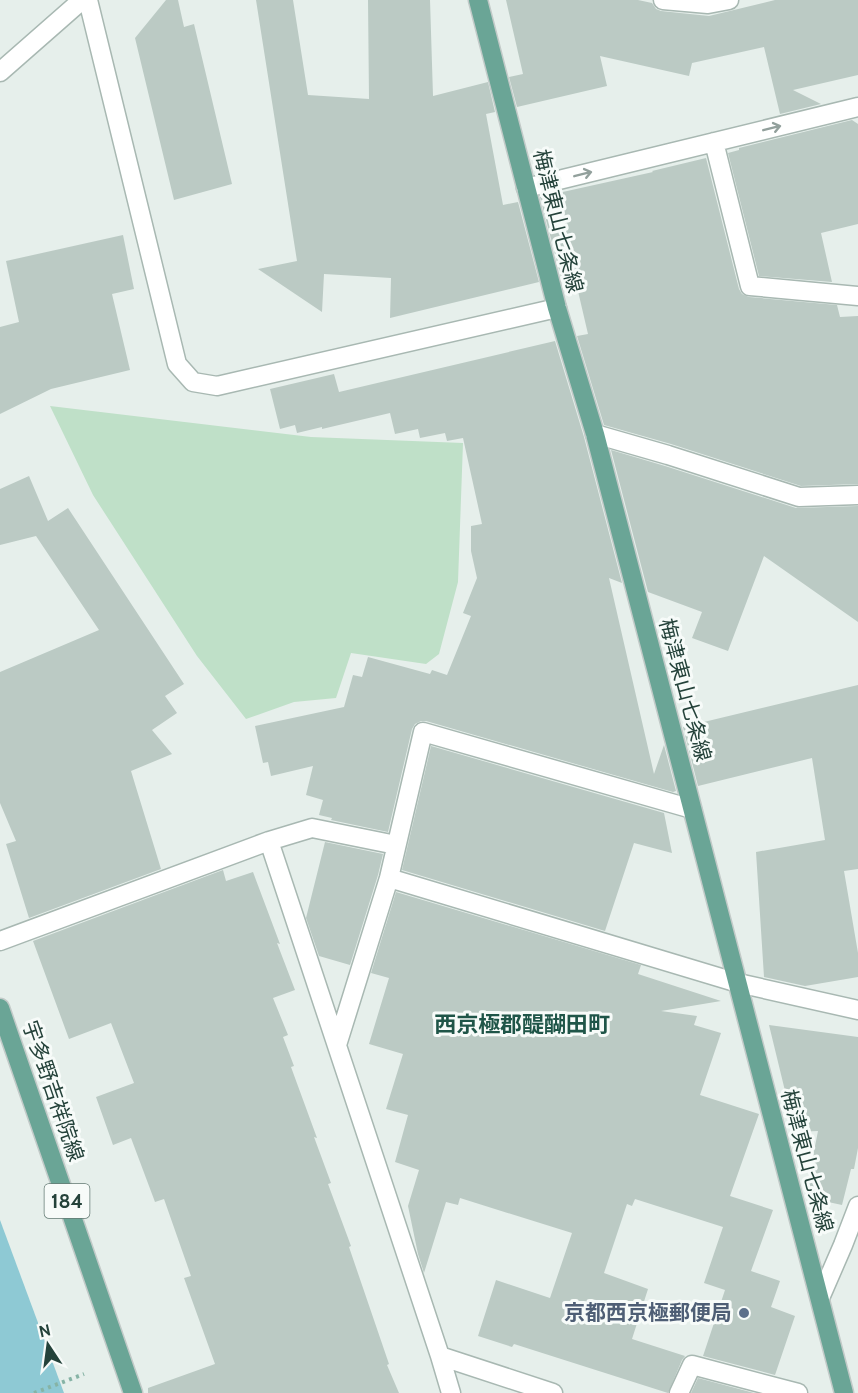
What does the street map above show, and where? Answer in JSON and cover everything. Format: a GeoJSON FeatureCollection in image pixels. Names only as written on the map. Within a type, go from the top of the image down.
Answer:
{"type":"FeatureCollection","features":[{"type":"Feature","properties":{"kind":"main road","name":"梅津東山七条線"},"geometry":{"type":"LineString","coordinates":[[478,0],[557,308],[595,434],[844,1393]]}},
{"type":"Feature","properties":{"kind":"main road","name":"宇多野吉祥院線"},"geometry":{"type":"LineString","coordinates":[[0,1008],[133,1393]]}},
{"type":"Feature","properties":{"kind":"street"},"geometry":{"type":"LineString","coordinates":[[0,72],[82,0]]}},
{"type":"Feature","properties":{"kind":"street"},"geometry":{"type":"LineString","coordinates":[[88,0],[177,364],[193,382],[217,386],[557,308]]}},
{"type":"Feature","properties":{"kind":"street"},"geometry":{"type":"LineString","coordinates":[[663,0],[708,4],[729,0]]}},
{"type":"Feature","properties":{"kind":"street"},"geometry":{"type":"LineString","coordinates":[[526,188],[858,107]]}},
{"type":"Feature","properties":{"kind":"street"},"geometry":{"type":"LineString","coordinates":[[714,142],[750,286],[858,296]]}},
{"type":"Feature","properties":{"kind":"street"},"geometry":{"type":"LineString","coordinates":[[595,434],[799,497],[858,495]]}},
{"type":"Feature","properties":{"kind":"street"},"geometry":{"type":"LineString","coordinates":[[337,1045],[389,878],[423,732],[692,808]]}},
{"type":"Feature","properties":{"kind":"street"},"geometry":{"type":"LineString","coordinates":[[0,941],[269,841],[312,828],[396,845]]}},
{"type":"Feature","properties":{"kind":"street"},"geometry":{"type":"LineString","coordinates":[[269,841],[451,1393]]}},
{"type":"Feature","properties":{"kind":"street"},"geometry":{"type":"LineString","coordinates":[[389,878],[738,983],[858,1010]]}},
{"type":"Feature","properties":{"kind":"street"},"geometry":{"type":"LineString","coordinates":[[820,1298],[851,1247],[858,1206]]}},
{"type":"Feature","properties":{"kind":"street"},"geometry":{"type":"LineString","coordinates":[[440,1356],[553,1393]]}},
{"type":"Feature","properties":{"kind":"street"},"geometry":{"type":"LineString","coordinates":[[680,1393],[692,1365],[798,1393]]}},
{"type":"Feature","properties":{"kind":"path"},"geometry":{"type":"LineString","coordinates":[[34,1393],[84,1374]]}},
{"type":"Feature","properties":{"kind":"green space"},"geometry":{"type":"Polygon","coordinates":[[[50,406],[311,437],[463,443],[458,582],[439,654],[426,664],[351,653],[336,698],[294,702],[246,719],[197,656],[93,495],[50,406]]]}},
{"type":"Feature","properties":{"kind":"water"},"geometry":{"type":"Polygon","coordinates":[[[0,1220],[64,1393],[0,1393],[0,1220]]]}},
{"type":"Feature","properties":{"kind":"building"},"geometry":{"type":"Polygon","coordinates":[[[166,0],[178,0],[184,27],[194,24],[232,184],[174,200],[135,38],[166,0]]]}},
{"type":"Feature","properties":{"kind":"building"},"geometry":{"type":"Polygon","coordinates":[[[256,0],[293,0],[308,95],[369,99],[368,0],[430,0],[433,96],[488,82],[495,112],[486,114],[503,205],[518,202],[539,282],[390,318],[391,278],[324,274],[322,312],[258,269],[297,261],[256,0]]]}},
{"type":"Feature","properties":{"kind":"building"},"geometry":{"type":"Polygon","coordinates":[[[506,0],[638,0],[652,3],[656,9],[661,11],[709,16],[775,0],[858,0],[858,75],[793,90],[821,104],[780,114],[764,47],[692,63],[689,76],[600,56],[607,86],[517,107],[509,77],[523,74],[506,0]]]}},
{"type":"Feature","properties":{"kind":"building"},"geometry":{"type":"Polygon","coordinates":[[[852,120],[858,124],[858,224],[821,233],[832,282],[759,276],[728,153],[739,150],[739,148],[852,120]]]}},
{"type":"Feature","properties":{"kind":"building"},"geometry":{"type":"Polygon","coordinates":[[[706,158],[742,294],[749,297],[837,305],[840,317],[858,316],[858,484],[801,486],[604,425],[577,336],[588,334],[574,274],[561,277],[540,197],[706,158]]]}},
{"type":"Feature","properties":{"kind":"building"},"geometry":{"type":"Polygon","coordinates":[[[123,235],[134,289],[112,294],[130,370],[51,389],[0,414],[0,327],[19,322],[6,261],[123,235]]]}},
{"type":"Feature","properties":{"kind":"building"},"geometry":{"type":"Polygon","coordinates":[[[555,341],[584,437],[622,583],[609,578],[654,774],[664,745],[676,791],[421,721],[412,729],[388,832],[331,820],[332,818],[319,815],[323,800],[306,795],[313,766],[271,776],[268,762],[263,763],[255,726],[344,707],[353,675],[362,677],[368,657],[430,674],[432,670],[447,675],[471,616],[463,613],[477,578],[471,551],[471,526],[482,524],[463,438],[447,441],[445,433],[420,438],[418,429],[395,434],[390,413],[297,433],[295,425],[280,429],[270,389],[334,374],[339,392],[555,341]]]}},
{"type":"Feature","properties":{"kind":"building"},"geometry":{"type":"Polygon","coordinates":[[[611,450],[796,508],[858,506],[858,622],[764,556],[728,651],[692,638],[702,612],[648,592],[611,450]]]}},
{"type":"Feature","properties":{"kind":"building"},"geometry":{"type":"Polygon","coordinates":[[[29,476],[48,521],[68,508],[184,684],[165,696],[177,713],[152,730],[172,754],[131,771],[161,869],[29,918],[6,844],[16,841],[0,803],[0,672],[99,630],[36,536],[0,545],[0,489],[29,476]]]}},
{"type":"Feature","properties":{"kind":"building"},"geometry":{"type":"Polygon","coordinates":[[[858,685],[858,869],[844,871],[858,953],[858,977],[805,986],[764,977],[756,852],[825,840],[812,758],[698,786],[683,727],[858,685]]]}},
{"type":"Feature","properties":{"kind":"building"},"geometry":{"type":"Polygon","coordinates":[[[431,746],[664,813],[672,853],[634,843],[605,931],[402,870],[431,746]]]}},
{"type":"Feature","properties":{"kind":"building"},"geometry":{"type":"Polygon","coordinates":[[[325,842],[383,854],[350,965],[319,956],[306,918],[325,842]]]}},
{"type":"Feature","properties":{"kind":"building"},"geometry":{"type":"Polygon","coordinates":[[[223,870],[226,881],[253,872],[280,944],[277,943],[295,990],[273,998],[288,1035],[283,1037],[331,1183],[328,1184],[351,1246],[349,1247],[389,1364],[387,1365],[399,1393],[148,1393],[148,1388],[215,1364],[184,1278],[191,1276],[164,1199],[155,1202],[131,1138],[113,1145],[96,1097],[134,1083],[111,1023],[69,1039],[33,941],[223,870]]]}},
{"type":"Feature","properties":{"kind":"building"},"geometry":{"type":"Polygon","coordinates":[[[396,892],[641,965],[638,974],[721,1001],[661,1011],[697,1016],[694,1025],[721,1033],[700,1095],[759,1114],[730,1196],[773,1210],[751,1271],[780,1281],[771,1307],[795,1316],[775,1375],[703,1356],[725,1290],[704,1283],[723,1227],[635,1199],[632,1206],[627,1204],[604,1273],[648,1289],[632,1339],[685,1356],[668,1393],[514,1344],[512,1347],[478,1336],[496,1280],[550,1298],[572,1233],[460,1198],[458,1205],[446,1202],[424,1273],[408,1206],[419,1170],[395,1162],[408,1115],[386,1109],[403,1054],[369,1044],[389,978],[371,973],[396,892]]]}},
{"type":"Feature","properties":{"kind":"building"},"geometry":{"type":"Polygon","coordinates":[[[769,1025],[858,1037],[858,1148],[854,1169],[851,1169],[842,1205],[805,1197],[818,1131],[795,1132],[769,1025]]]}},
{"type":"Feature","properties":{"kind":"building"},"geometry":{"type":"Polygon","coordinates":[[[698,1378],[754,1393],[691,1393],[698,1378]]]}},
{"type":"Feature","properties":{"kind":"place","name":"京都西京極郵便局"},"geometry":{"type":"Point","coordinates":[744,1313]}},
{"type":"Feature","properties":{"kind":"district","name":"西京極郡醍醐田町"},"geometry":{"type":"Point","coordinates":[522,1024]}}]}
